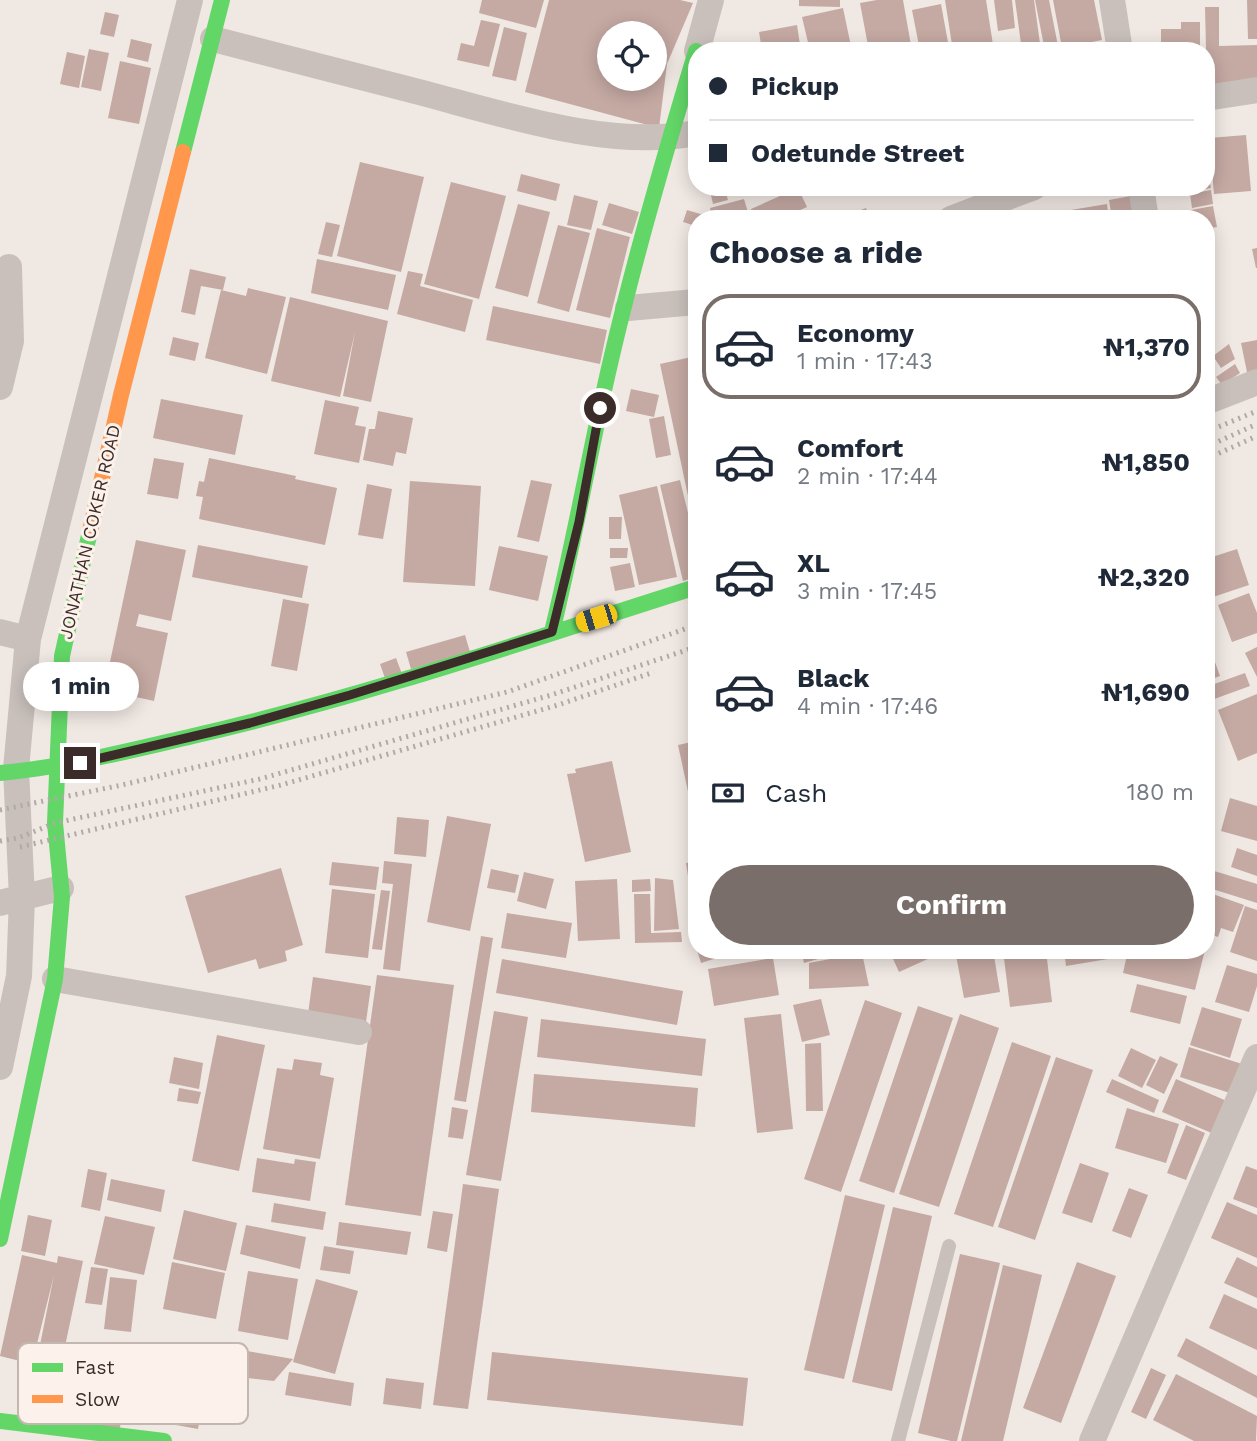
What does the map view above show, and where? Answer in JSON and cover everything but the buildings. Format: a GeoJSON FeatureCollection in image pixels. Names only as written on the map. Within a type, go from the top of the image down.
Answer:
{"type":"FeatureCollection","features":[{"type":"Feature","properties":{"kind":"street","name":"JONATHAN COKER ROAD"},"geometry":{"type":"LineString","coordinates":[[0,1067],[19,976],[11,901],[8,771],[28,639],[190,0]]}},
{"type":"Feature","properties":{"kind":"street","name":"JONATHAN COKER ROAD"},"geometry":{"type":"LineString","coordinates":[[0,1239],[55,979],[61,888],[55,823],[62,656],[121,395],[222,0]]}},
{"type":"Feature","properties":{"kind":"street"},"geometry":{"type":"LineString","coordinates":[[699,42],[711,0]]}},
{"type":"Feature","properties":{"kind":"street"},"geometry":{"type":"LineString","coordinates":[[1112,0],[1113,42]]}},
{"type":"Feature","properties":{"kind":"street"},"geometry":{"type":"LineString","coordinates":[[213,38],[501,113],[599,133],[670,138],[688,135]]}},
{"type":"Feature","properties":{"kind":"street"},"geometry":{"type":"LineString","coordinates":[[552,632],[579,522],[600,408],[670,138],[688,80]]}},
{"type":"Feature","properties":{"kind":"street"},"geometry":{"type":"LineString","coordinates":[[1215,97],[1257,90]]}},
{"type":"Feature","properties":{"kind":"street"},"geometry":{"type":"LineString","coordinates":[[974,210],[1011,196]]}},
{"type":"Feature","properties":{"kind":"street"},"geometry":{"type":"LineString","coordinates":[[0,387],[11,341],[9,267]]}},
{"type":"Feature","properties":{"kind":"street"},"geometry":{"type":"LineString","coordinates":[[628,308],[688,303]]}},
{"type":"Feature","properties":{"kind":"street"},"geometry":{"type":"LineString","coordinates":[[1215,398],[1257,382]]}},
{"type":"Feature","properties":{"kind":"street"},"geometry":{"type":"LineString","coordinates":[[8,771],[56,768],[250,723],[400,681],[688,590]]}},
{"type":"Feature","properties":{"kind":"street"},"geometry":{"type":"LineString","coordinates":[[0,632],[28,639]]}},
{"type":"Feature","properties":{"kind":"street"},"geometry":{"type":"LineString","coordinates":[[11,901],[61,888]]}},
{"type":"Feature","properties":{"kind":"street"},"geometry":{"type":"LineString","coordinates":[[55,979],[359,1032]]}},
{"type":"Feature","properties":{"kind":"street"},"geometry":{"type":"LineString","coordinates":[[1092,1441],[1257,1057]]}},
{"type":"Feature","properties":{"kind":"street"},"geometry":{"type":"LineString","coordinates":[[0,1421],[18,1423]]}},
{"type":"Feature","properties":{"kind":"street"},"geometry":{"type":"LineString","coordinates":[[25,1424],[164,1441]]}},
{"type":"Feature","properties":{"kind":"lane"},"geometry":{"type":"LineString","coordinates":[[898,1441],[949,1246]]}},
{"type":"Feature","properties":{"kind":"railway"},"geometry":{"type":"LineString","coordinates":[[1215,428],[1257,411]]}},
{"type":"Feature","properties":{"kind":"railway"},"geometry":{"type":"LineString","coordinates":[[1215,443],[1257,424]]}},
{"type":"Feature","properties":{"kind":"railway"},"geometry":{"type":"LineString","coordinates":[[1215,455],[1257,436]]}},
{"type":"Feature","properties":{"kind":"railway"},"geometry":{"type":"LineString","coordinates":[[0,810],[122,785],[507,692],[688,628]]}},
{"type":"Feature","properties":{"kind":"railway"},"geometry":{"type":"LineString","coordinates":[[0,841],[18,838],[55,823],[260,779],[551,695],[688,650]]}},
{"type":"Feature","properties":{"kind":"railway"},"geometry":{"type":"LineString","coordinates":[[20,847],[281,785],[558,705],[654,672]]}},
{"type":"Feature","properties":{"kind":"traffic: fast"},"geometry":{"type":"LineString","coordinates":[[183,152],[222,0]]}},
{"type":"Feature","properties":{"kind":"traffic: fast"},"geometry":{"type":"LineString","coordinates":[[552,632],[632,274],[688,78]]}},
{"type":"Feature","properties":{"kind":"traffic: fast"},"geometry":{"type":"LineString","coordinates":[[0,1239],[55,979],[62,897],[55,823],[62,656],[90,531]]}},
{"type":"Feature","properties":{"kind":"traffic: fast"},"geometry":{"type":"LineString","coordinates":[[0,773],[121,753],[257,721],[446,667],[688,590]]}},
{"type":"Feature","properties":{"kind":"traffic: fast"},"geometry":{"type":"LineString","coordinates":[[0,1421],[18,1423]]}},
{"type":"Feature","properties":{"kind":"traffic: fast"},"geometry":{"type":"LineString","coordinates":[[25,1424],[164,1441]]}},
{"type":"Feature","properties":{"kind":"traffic: slow"},"geometry":{"type":"LineString","coordinates":[[90,531],[121,395],[183,152]]}},
{"type":"Feature","properties":{"kind":"route"},"geometry":{"type":"LineString","coordinates":[[80,763],[250,723],[400,681],[552,632],[579,522],[600,408]]}}]}
